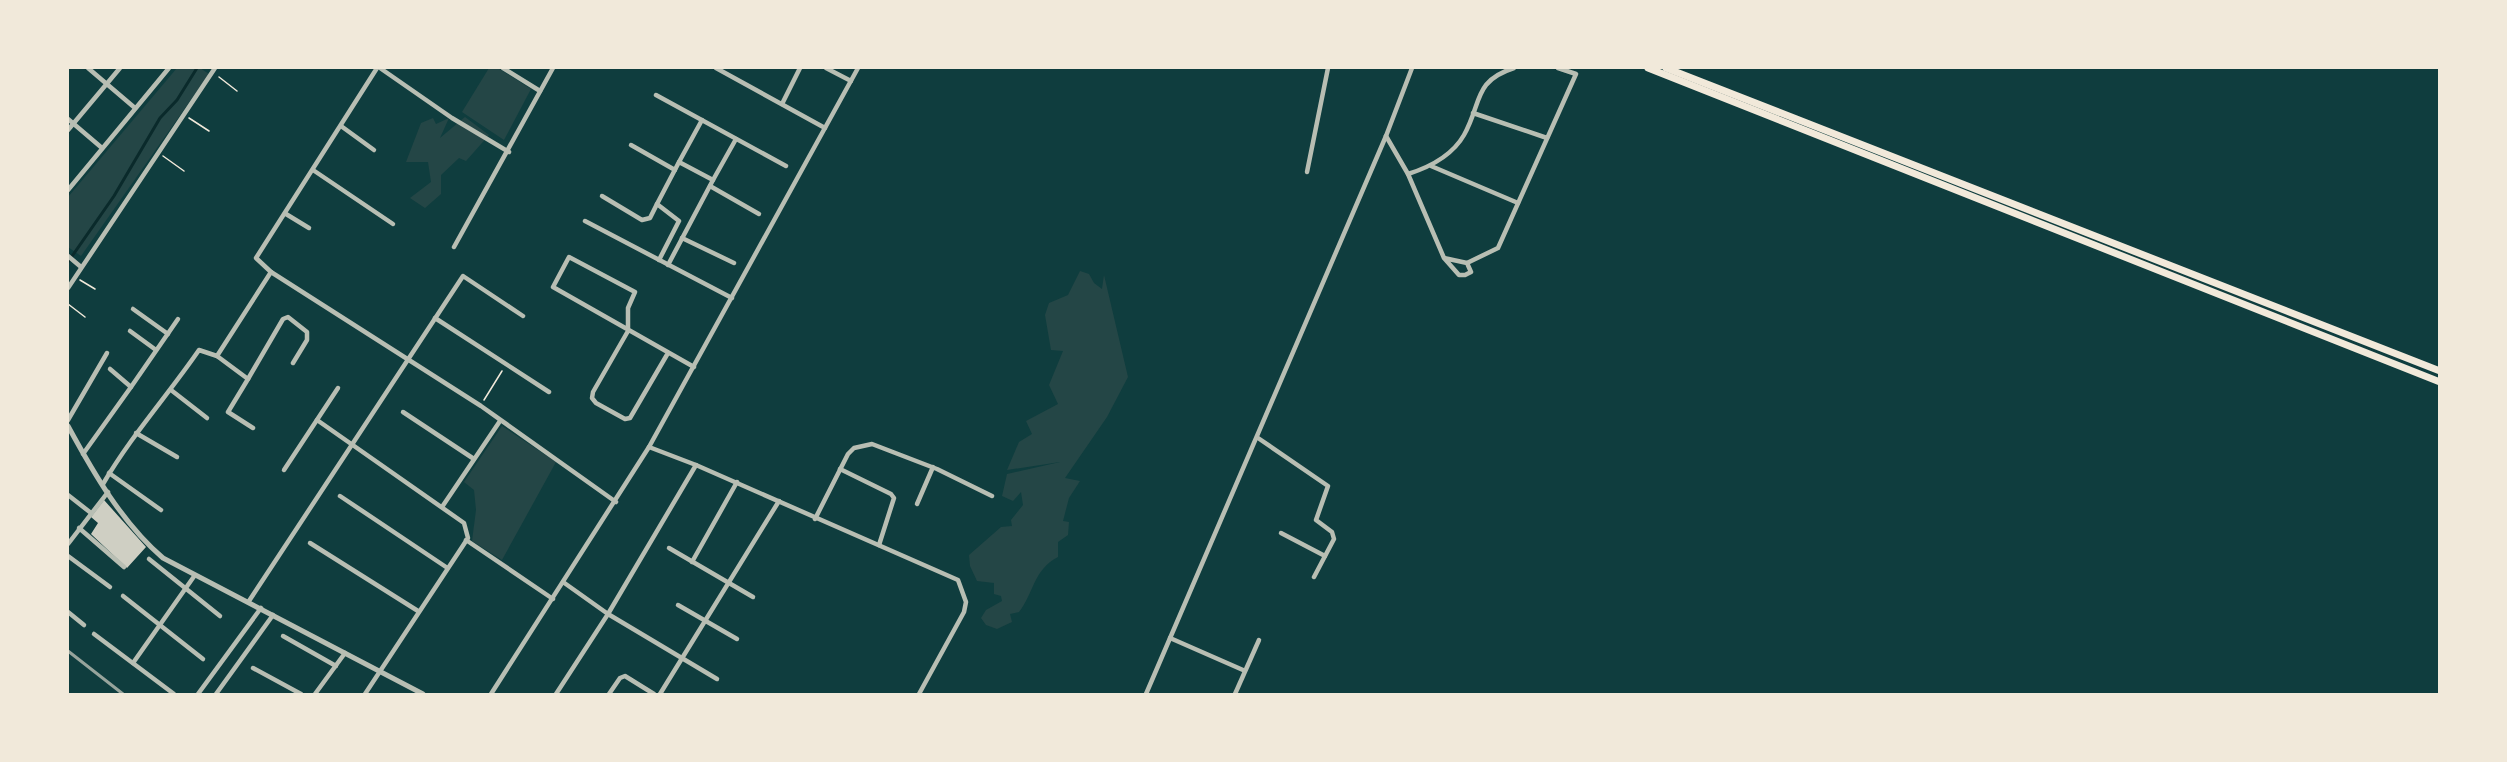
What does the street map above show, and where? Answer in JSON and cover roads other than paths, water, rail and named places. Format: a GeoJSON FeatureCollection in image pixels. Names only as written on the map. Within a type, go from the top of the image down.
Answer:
{"type":"FeatureCollection","features":[{"type":"Feature","properties":{"kind":"main road"},"geometry":{"type":"LineString","coordinates":[[1648,68],[2439,382]]}},
{"type":"Feature","properties":{"kind":"main road"},"geometry":{"type":"LineString","coordinates":[[1666,68],[2439,371]]}},
{"type":"Feature","properties":{"kind":"street"},"geometry":{"type":"LineString","coordinates":[[88,68],[135,108]]}},
{"type":"Feature","properties":{"kind":"street"},"geometry":{"type":"LineString","coordinates":[[68,130],[120,68]]}},
{"type":"Feature","properties":{"kind":"street"},"geometry":{"type":"LineString","coordinates":[[68,187],[169,68]]}},
{"type":"Feature","properties":{"kind":"street"},"geometry":{"type":"LineString","coordinates":[[68,288],[214,70],[207,68]]}},
{"type":"Feature","properties":{"kind":"street"},"geometry":{"type":"LineString","coordinates":[[509,152],[460,123],[379,68],[256,258],[271,272],[406,361],[481,406],[616,502]]}},
{"type":"Feature","properties":{"kind":"street"},"geometry":{"type":"LineString","coordinates":[[503,68],[540,91]]}},
{"type":"Feature","properties":{"kind":"street"},"geometry":{"type":"LineString","coordinates":[[454,247],[509,152],[553,68]]}},
{"type":"Feature","properties":{"kind":"street"},"geometry":{"type":"LineString","coordinates":[[716,68],[825,128]]}},
{"type":"Feature","properties":{"kind":"street"},"geometry":{"type":"LineString","coordinates":[[782,104],[800,68]]}},
{"type":"Feature","properties":{"kind":"street"},"geometry":{"type":"LineString","coordinates":[[826,68],[851,81]]}},
{"type":"Feature","properties":{"kind":"street"},"geometry":{"type":"LineString","coordinates":[[491,694],[616,502],[649,447],[858,68]]}},
{"type":"Feature","properties":{"kind":"street"},"geometry":{"type":"LineString","coordinates":[[1307,172],[1328,68]]}},
{"type":"Feature","properties":{"kind":"street"},"geometry":{"type":"LineString","coordinates":[[1146,694],[1258,438],[1386,136],[1412,68]]}},
{"type":"Feature","properties":{"kind":"street"},"geometry":{"type":"LineString","coordinates":[[1408,174],[1431,166],[1449,153],[1463,136],[1480,95],[1493,74],[1514,68]]}},
{"type":"Feature","properties":{"kind":"street"},"geometry":{"type":"LineString","coordinates":[[1444,258],[1467,263],[1498,248],[1576,74],[1558,68]]}},
{"type":"Feature","properties":{"kind":"street"},"geometry":{"type":"LineString","coordinates":[[656,95],[786,166]]}},
{"type":"Feature","properties":{"kind":"street"},"geometry":{"type":"LineString","coordinates":[[1473,113],[1547,138]]}},
{"type":"Feature","properties":{"kind":"street"},"geometry":{"type":"LineString","coordinates":[[68,119],[102,148]]}},
{"type":"Feature","properties":{"kind":"street"},"geometry":{"type":"LineString","coordinates":[[602,196],[642,220],[650,218],[702,120]]}},
{"type":"Feature","properties":{"kind":"street"},"geometry":{"type":"LineString","coordinates":[[341,126],[374,150]]}},
{"type":"Feature","properties":{"kind":"street"},"geometry":{"type":"LineString","coordinates":[[1386,136],[1408,174],[1444,258],[1459,274],[1465,275],[1471,272],[1467,263]]}},
{"type":"Feature","properties":{"kind":"street"},"geometry":{"type":"LineString","coordinates":[[668,265],[736,139]]}},
{"type":"Feature","properties":{"kind":"street"},"geometry":{"type":"LineString","coordinates":[[630,145],[675,170]]}},
{"type":"Feature","properties":{"kind":"street"},"geometry":{"type":"LineString","coordinates":[[679,162],[712,180]]}},
{"type":"Feature","properties":{"kind":"street"},"geometry":{"type":"LineString","coordinates":[[1431,166],[1518,203]]}},
{"type":"Feature","properties":{"kind":"street"},"geometry":{"type":"LineString","coordinates":[[313,170],[393,224]]}},
{"type":"Feature","properties":{"kind":"street"},"geometry":{"type":"LineString","coordinates":[[710,186],[759,214]]}},
{"type":"Feature","properties":{"kind":"street"},"geometry":{"type":"LineString","coordinates":[[657,204],[679,221],[659,260]]}},
{"type":"Feature","properties":{"kind":"street"},"geometry":{"type":"LineString","coordinates":[[286,214],[309,228]]}},
{"type":"Feature","properties":{"kind":"street"},"geometry":{"type":"LineString","coordinates":[[585,221],[732,298]]}},
{"type":"Feature","properties":{"kind":"street"},"geometry":{"type":"LineString","coordinates":[[682,238],[734,264]]}},
{"type":"Feature","properties":{"kind":"street"},"geometry":{"type":"LineString","coordinates":[[68,256],[81,267]]}},
{"type":"Feature","properties":{"kind":"street"},"geometry":{"type":"LineString","coordinates":[[668,353],[630,417],[625,419],[596,403],[592,398],[593,392],[628,331],[628,308],[634,292],[569,257],[553,287],[628,331],[694,367]]}},
{"type":"Feature","properties":{"kind":"street"},"geometry":{"type":"LineString","coordinates":[[217,356],[271,272]]}},
{"type":"Feature","properties":{"kind":"street"},"geometry":{"type":"LineString","coordinates":[[249,601],[462,276],[524,316]]}},
{"type":"Feature","properties":{"kind":"street"},"geometry":{"type":"LineString","coordinates":[[133,309],[168,334]]}},
{"type":"Feature","properties":{"kind":"street"},"geometry":{"type":"LineString","coordinates":[[253,428],[228,412],[283,319],[288,317],[307,332],[307,340],[293,363]]}},
{"type":"Feature","properties":{"kind":"street"},"geometry":{"type":"LineString","coordinates":[[435,318],[549,392]]}},
{"type":"Feature","properties":{"kind":"street"},"geometry":{"type":"LineString","coordinates":[[83,454],[178,319]]}},
{"type":"Feature","properties":{"kind":"street"},"geometry":{"type":"LineString","coordinates":[[130,331],[156,350]]}},
{"type":"Feature","properties":{"kind":"street"},"geometry":{"type":"LineString","coordinates":[[103,484],[136,433],[171,390],[199,350],[217,356],[248,379]]}},
{"type":"Feature","properties":{"kind":"street"},"geometry":{"type":"LineString","coordinates":[[68,420],[107,353]]}},
{"type":"Feature","properties":{"kind":"street"},"geometry":{"type":"LineString","coordinates":[[110,369],[131,387]]}},
{"type":"Feature","properties":{"kind":"street"},"geometry":{"type":"LineString","coordinates":[[284,470],[338,388]]}},
{"type":"Feature","properties":{"kind":"street"},"geometry":{"type":"LineString","coordinates":[[171,390],[207,418]]}},
{"type":"Feature","properties":{"kind":"street"},"geometry":{"type":"LineString","coordinates":[[403,412],[474,459]]}},
{"type":"Feature","properties":{"kind":"street"},"geometry":{"type":"LineString","coordinates":[[317,420],[464,523],[468,530],[466,540],[364,694]]}},
{"type":"Feature","properties":{"kind":"street"},"geometry":{"type":"LineString","coordinates":[[442,507],[500,421]]}},
{"type":"Feature","properties":{"kind":"street"},"geometry":{"type":"LineString","coordinates":[[68,426],[108,492],[149,546],[163,558],[423,694]]}},
{"type":"Feature","properties":{"kind":"street"},"geometry":{"type":"LineString","coordinates":[[136,433],[177,457]]}},
{"type":"Feature","properties":{"kind":"street"},"geometry":{"type":"LineString","coordinates":[[1258,438],[1328,486],[1316,517],[1319,524],[1332,532],[1334,537],[1314,577]]}},
{"type":"Feature","properties":{"kind":"street"},"geometry":{"type":"LineString","coordinates":[[815,519],[848,454],[854,448],[872,444],[933,467],[992,496]]}},
{"type":"Feature","properties":{"kind":"street"},"geometry":{"type":"LineString","coordinates":[[649,447],[696,465],[958,580],[966,602],[964,612],[919,694]]}},
{"type":"Feature","properties":{"kind":"street"},"geometry":{"type":"LineString","coordinates":[[556,694],[608,614],[696,465]]}},
{"type":"Feature","properties":{"kind":"street"},"geometry":{"type":"LineString","coordinates":[[918,504],[933,467]]}},
{"type":"Feature","properties":{"kind":"street"},"geometry":{"type":"LineString","coordinates":[[840,469],[891,494],[894,498],[879,545]]}},
{"type":"Feature","properties":{"kind":"street"},"geometry":{"type":"LineString","coordinates":[[109,473],[161,510]]}},
{"type":"Feature","properties":{"kind":"street"},"geometry":{"type":"LineString","coordinates":[[692,562],[737,483]]}},
{"type":"Feature","properties":{"kind":"street"},"geometry":{"type":"LineString","coordinates":[[68,544],[108,492]]}},
{"type":"Feature","properties":{"kind":"street"},"geometry":{"type":"LineString","coordinates":[[68,495],[91,513]]}},
{"type":"Feature","properties":{"kind":"street"},"geometry":{"type":"LineString","coordinates":[[340,496],[446,567]]}},
{"type":"Feature","properties":{"kind":"street"},"geometry":{"type":"LineString","coordinates":[[660,694],[779,501]]}},
{"type":"Feature","properties":{"kind":"street"},"geometry":{"type":"LineString","coordinates":[[80,528],[124,567]]}},
{"type":"Feature","properties":{"kind":"street"},"geometry":{"type":"LineString","coordinates":[[1281,532],[1325,556]]}},
{"type":"Feature","properties":{"kind":"street"},"geometry":{"type":"LineString","coordinates":[[466,540],[553,599]]}},
{"type":"Feature","properties":{"kind":"street"},"geometry":{"type":"LineString","coordinates":[[310,543],[418,611]]}},
{"type":"Feature","properties":{"kind":"street"},"geometry":{"type":"LineString","coordinates":[[669,548],[753,597]]}},
{"type":"Feature","properties":{"kind":"street"},"geometry":{"type":"LineString","coordinates":[[68,556],[110,587]]}},
{"type":"Feature","properties":{"kind":"street"},"geometry":{"type":"LineString","coordinates":[[149,559],[220,616]]}},
{"type":"Feature","properties":{"kind":"street"},"geometry":{"type":"LineString","coordinates":[[133,663],[195,575]]}},
{"type":"Feature","properties":{"kind":"street"},"geometry":{"type":"LineString","coordinates":[[563,582],[608,614],[717,679]]}},
{"type":"Feature","properties":{"kind":"street"},"geometry":{"type":"LineString","coordinates":[[123,596],[203,659]]}},
{"type":"Feature","properties":{"kind":"street"},"geometry":{"type":"LineString","coordinates":[[678,605],[737,639]]}},
{"type":"Feature","properties":{"kind":"street"},"geometry":{"type":"LineString","coordinates":[[198,694],[261,608]]}},
{"type":"Feature","properties":{"kind":"street"},"geometry":{"type":"LineString","coordinates":[[68,612],[84,625]]}},
{"type":"Feature","properties":{"kind":"street"},"geometry":{"type":"LineString","coordinates":[[216,694],[273,615]]}},
{"type":"Feature","properties":{"kind":"street"},"geometry":{"type":"LineString","coordinates":[[94,634],[174,694]]}},
{"type":"Feature","properties":{"kind":"street"},"geometry":{"type":"LineString","coordinates":[[283,636],[336,666]]}},
{"type":"Feature","properties":{"kind":"street"},"geometry":{"type":"LineString","coordinates":[[1170,638],[1243,670]]}},
{"type":"Feature","properties":{"kind":"street"},"geometry":{"type":"LineString","coordinates":[[1235,694],[1243,670],[1258,640]]}},
{"type":"Feature","properties":{"kind":"street"},"geometry":{"type":"LineString","coordinates":[[315,694],[345,653]]}},
{"type":"Feature","properties":{"kind":"street"},"geometry":{"type":"LineString","coordinates":[[253,668],[301,694]]}},
{"type":"Feature","properties":{"kind":"street"},"geometry":{"type":"LineString","coordinates":[[609,694],[622,677],[654,694]]}},
{"type":"Feature","properties":{"kind":"waterway"},"geometry":{"type":"LineString","coordinates":[[68,262],[114,196],[160,118],[177,100],[197,68]]}},
{"type":"Feature","properties":{"kind":"railway"},"geometry":{"type":"LineString","coordinates":[[68,651],[123,694]]}}]}
